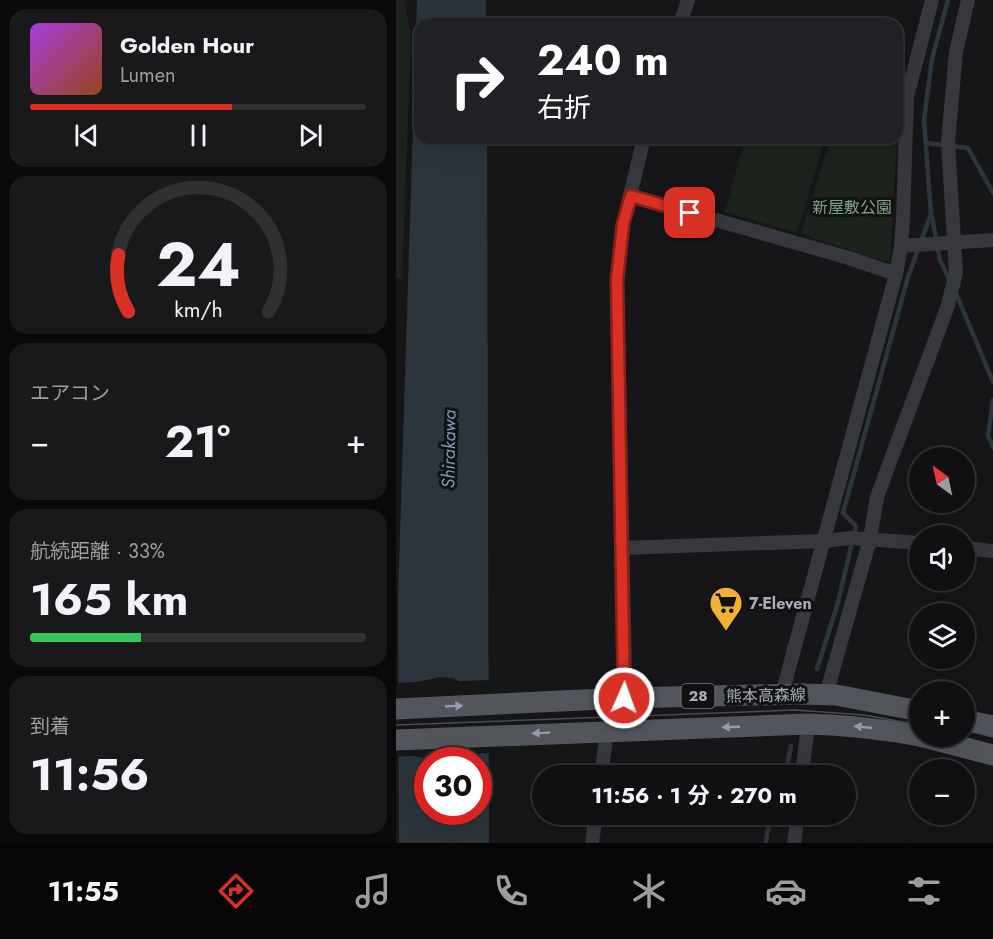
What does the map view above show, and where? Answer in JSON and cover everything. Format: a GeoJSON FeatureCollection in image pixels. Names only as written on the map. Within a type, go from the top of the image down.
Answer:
{"type":"FeatureCollection","features":[{"type":"Feature","properties":{"kind":"main road","name":"熊本高森線"},"geometry":{"type":"LineString","coordinates":[[396,709],[595,699],[806,694],[836,695],[909,709]]}},
{"type":"Feature","properties":{"kind":"main road"},"geometry":{"type":"LineString","coordinates":[[975,722],[993,726]]}},
{"type":"Feature","properties":{"kind":"main road","name":"熊本高森線"},"geometry":{"type":"LineString","coordinates":[[396,740],[801,725],[838,725],[885,729],[909,734]]}},
{"type":"Feature","properties":{"kind":"main road","name":"熊本高森線"},"geometry":{"type":"LineString","coordinates":[[965,747],[993,754]]}},
{"type":"Feature","properties":{"kind":"street"},"geometry":{"type":"LineString","coordinates":[[682,18],[688,0]]}},
{"type":"Feature","properties":{"kind":"street"},"geometry":{"type":"LineString","coordinates":[[903,93],[932,0]]}},
{"type":"Feature","properties":{"kind":"street"},"geometry":{"type":"LineString","coordinates":[[806,694],[861,538],[947,308],[956,273],[951,242],[948,142],[956,52],[968,0]]}},
{"type":"Feature","properties":{"kind":"street"},"geometry":{"type":"LineString","coordinates":[[806,694],[823,541],[896,274],[908,246],[903,121]]}},
{"type":"Feature","properties":{"kind":"street"},"geometry":{"type":"LineString","coordinates":[[602,765],[603,731],[624,698],[617,280],[623,224],[643,144]]}},
{"type":"Feature","properties":{"kind":"street"},"geometry":{"type":"LineString","coordinates":[[631,196],[849,258],[896,274]]}},
{"type":"Feature","properties":{"kind":"street"},"geometry":{"type":"LineString","coordinates":[[908,246],[993,240]]}},
{"type":"Feature","properties":{"kind":"street"},"geometry":{"type":"LineString","coordinates":[[622,548],[861,538],[909,542]]}},
{"type":"Feature","properties":{"kind":"street"},"geometry":{"type":"LineString","coordinates":[[975,549],[993,551]]}},
{"type":"Feature","properties":{"kind":"street"},"geometry":{"type":"LineString","coordinates":[[801,725],[802,765]]}},
{"type":"Feature","properties":{"kind":"street"},"geometry":{"type":"LineString","coordinates":[[592,843],[594,825]]}},
{"type":"Feature","properties":{"kind":"street"},"geometry":{"type":"LineString","coordinates":[[794,843],[796,825]]}},
{"type":"Feature","properties":{"kind":"green space"},"geometry":{"type":"Polygon","coordinates":[[[396,0],[405,0],[411,40],[402,279],[396,278],[396,0]]]}},
{"type":"Feature","properties":{"kind":"green space"},"geometry":{"type":"Polygon","coordinates":[[[743,144],[823,144],[797,233],[725,212],[743,144]]]}},
{"type":"Feature","properties":{"kind":"green space","name":"新屋敷公園"},"geometry":{"type":"Polygon","coordinates":[[[829,144],[897,144],[890,263],[801,234],[829,144]]]}},
{"type":"Feature","properties":{"kind":"water"},"geometry":{"type":"Polygon","coordinates":[[[417,0],[486,0],[486,18],[416,18],[417,0]]]}},
{"type":"Feature","properties":{"kind":"water","name":"Shirakawa"},"geometry":{"type":"Polygon","coordinates":[[[414,94],[414,144],[487,144],[489,747],[414,747],[414,825],[489,825],[489,843],[399,843],[398,597],[414,94]]]}},
{"type":"Feature","properties":{"kind":"pier"},"geometry":{"type":"Polygon","coordinates":[[[441,677],[459,681],[491,680],[491,747],[414,747],[414,756],[396,757],[396,683],[441,677]]]}},
{"type":"Feature","properties":{"kind":"waterway"},"geometry":{"type":"LineString","coordinates":[[817,669],[837,606],[856,526],[843,513],[908,277],[931,214],[924,120],[932,59],[948,0]]}},
{"type":"Feature","properties":{"kind":"waterway"},"geometry":{"type":"LineString","coordinates":[[926,143],[968,148],[993,193]]}},
{"type":"Feature","properties":{"kind":"waterway"},"geometry":{"type":"LineString","coordinates":[[932,217],[940,260],[950,281]]}},
{"type":"Feature","properties":{"kind":"waterway"},"geometry":{"type":"LineString","coordinates":[[955,291],[993,382]]}},
{"type":"Feature","properties":{"kind":"waterway"},"geometry":{"type":"LineString","coordinates":[[993,400],[988,436],[993,447]]}},
{"type":"Feature","properties":{"kind":"waterway"},"geometry":{"type":"LineString","coordinates":[[787,765],[791,746]]}},
{"type":"Feature","properties":{"kind":"waterway"},"geometry":{"type":"LineString","coordinates":[[766,843],[770,825]]}},
{"type":"Feature","properties":{"kind":"tram line"},"geometry":{"type":"LineString","coordinates":[[396,725],[795,710],[864,715],[909,723]]}},
{"type":"Feature","properties":{"kind":"tram line"},"geometry":{"type":"LineString","coordinates":[[975,733],[993,737]]}},
{"type":"Feature","properties":{"kind":"place","name":"7-Eleven"},"geometry":{"type":"Point","coordinates":[726,632]}},
{"type":"Feature","properties":{"kind":"route"},"geometry":{"type":"LineString","coordinates":[[624,698],[626,672],[617,280],[623,224],[631,196],[690,213]]}}]}
